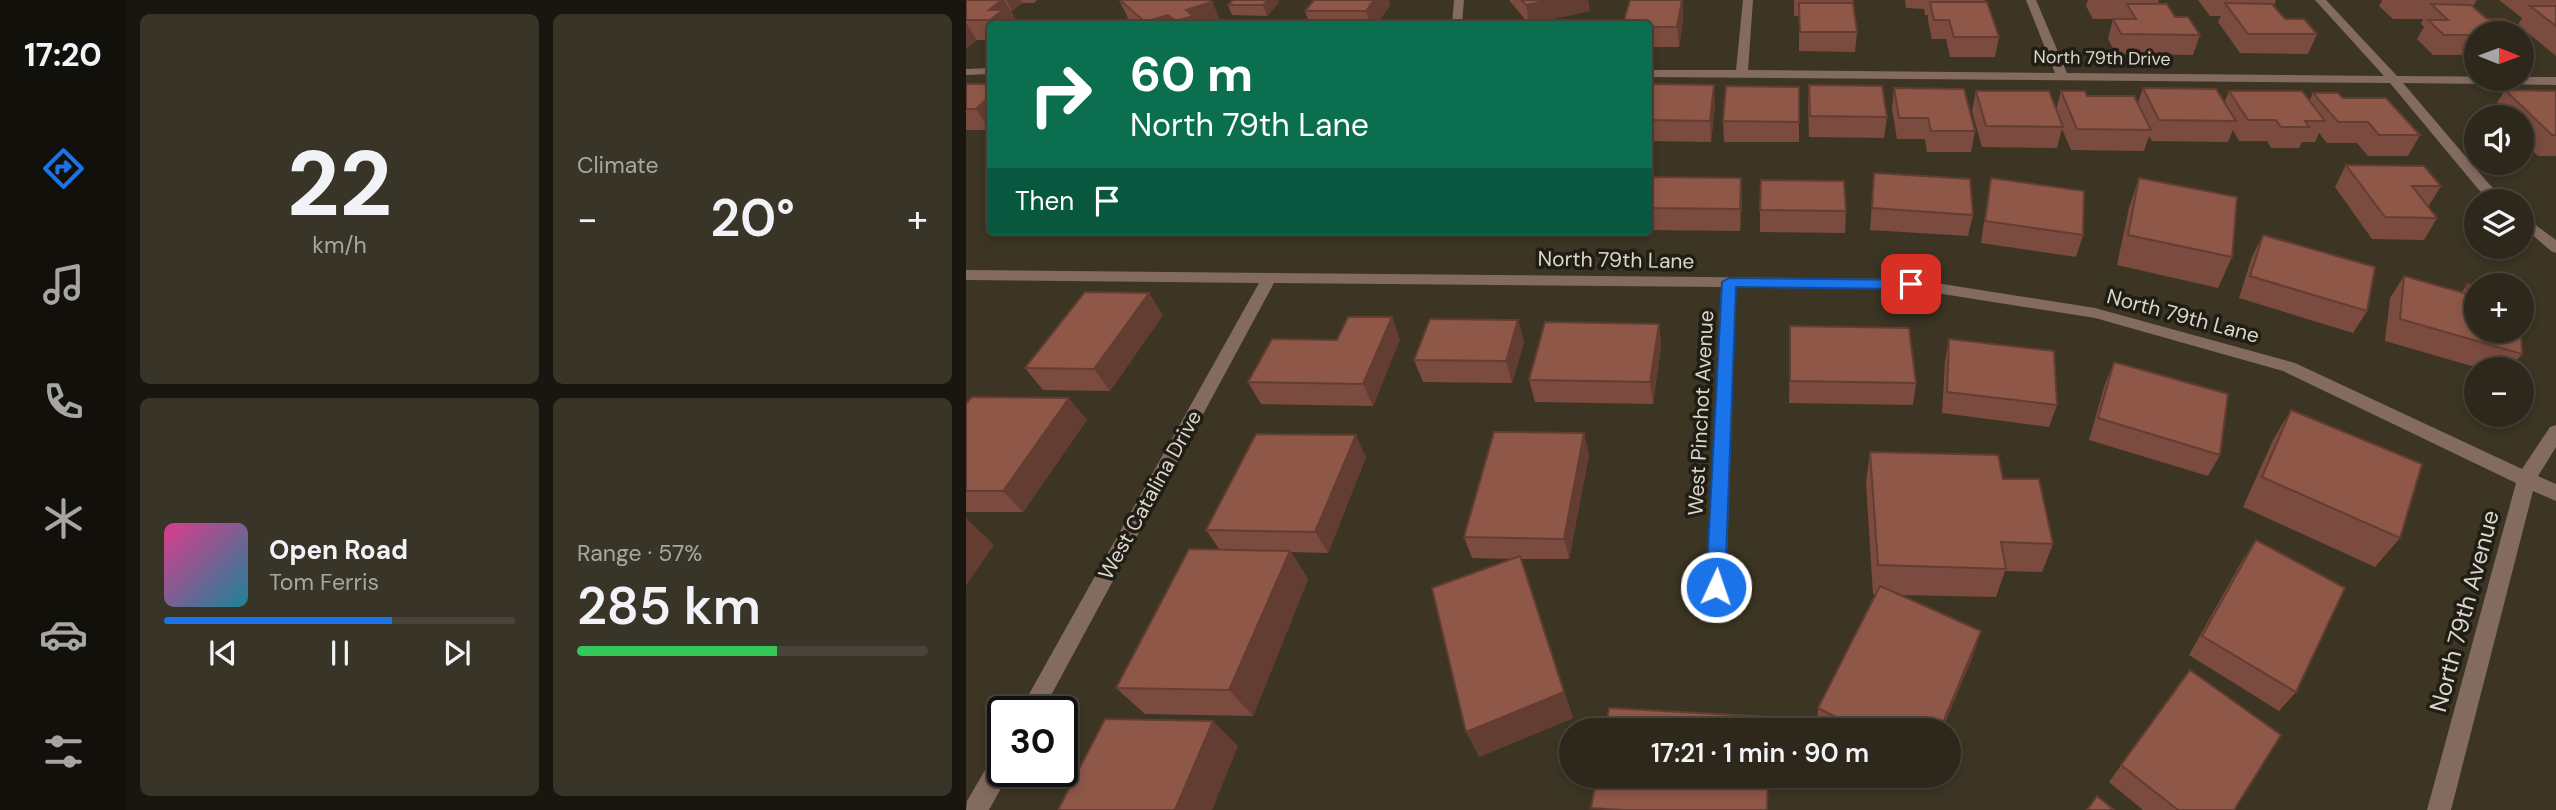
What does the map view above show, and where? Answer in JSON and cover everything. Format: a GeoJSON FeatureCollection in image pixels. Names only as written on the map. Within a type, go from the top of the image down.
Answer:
{"type":"FeatureCollection","features":[{"type":"Feature","properties":{"kind":"street"},"geometry":{"type":"LineString","coordinates":[[1457,21],[1460,0]]}},
{"type":"Feature","properties":{"kind":"street"},"geometry":{"type":"LineString","coordinates":[[1742,72],[1748,0]]}},
{"type":"Feature","properties":{"kind":"street"},"geometry":{"type":"LineString","coordinates":[[2031,0],[2062,75]]}},
{"type":"Feature","properties":{"kind":"street"},"geometry":{"type":"LineString","coordinates":[[2320,0],[2394,80],[2486,189]]}},
{"type":"Feature","properties":{"kind":"street"},"geometry":{"type":"LineString","coordinates":[[966,72],[987,71]]}},
{"type":"Feature","properties":{"kind":"street","name":"North 79th Drive"},"geometry":{"type":"LineString","coordinates":[[1652,73],[2556,81]]}},
{"type":"Feature","properties":{"kind":"street"},"geometry":{"type":"LineString","coordinates":[[2534,229],[2556,248]]}},
{"type":"Feature","properties":{"kind":"street","name":"North 79th Lane"},"geometry":{"type":"LineString","coordinates":[[966,275],[1911,284],[2095,313],[2289,367],[2556,492]]}},
{"type":"Feature","properties":{"kind":"street","name":"West Catalina Drive"},"geometry":{"type":"LineString","coordinates":[[1039,696],[1270,277]]}},
{"type":"Feature","properties":{"kind":"street","name":"West Pinchot Avenue"},"geometry":{"type":"LineString","coordinates":[[1716,587],[1729,282]]}},
{"type":"Feature","properties":{"kind":"street","name":"North 79th Avenue"},"geometry":{"type":"LineString","coordinates":[[2438,810],[2527,477],[2556,432]]}},
{"type":"Feature","properties":{"kind":"street"},"geometry":{"type":"LineString","coordinates":[[976,810],[989,787]]}},
{"type":"Feature","properties":{"kind":"building"},"geometry":{"type":"Polygon","coordinates":[[[966,0],[1002,0],[989,10],[1003,10],[990,20],[966,20],[966,0]]]}},
{"type":"Feature","properties":{"kind":"building"},"geometry":{"type":"Polygon","coordinates":[[[1120,0],[1212,2],[1186,10],[1193,16],[1176,21],[1168,15],[1144,21],[1120,0]]]}},
{"type":"Feature","properties":{"kind":"building"},"geometry":{"type":"Polygon","coordinates":[[[1233,0],[1268,0],[1263,5],[1228,5],[1233,0]]]}},
{"type":"Feature","properties":{"kind":"building"},"geometry":{"type":"Polygon","coordinates":[[[1314,0],[1374,0],[1366,11],[1305,11],[1314,0]]]}},
{"type":"Feature","properties":{"kind":"building"},"geometry":{"type":"Polygon","coordinates":[[[1521,0],[1549,0],[1526,5],[1521,0]]]}},
{"type":"Feature","properties":{"kind":"building"},"geometry":{"type":"Polygon","coordinates":[[[1630,0],[1682,0],[1677,27],[1652,27],[1652,21],[1624,21],[1630,0]]]}},
{"type":"Feature","properties":{"kind":"building"},"geometry":{"type":"Polygon","coordinates":[[[1930,2],[1987,2],[1999,37],[1954,37],[1949,20],[1934,20],[1930,2]]]}},
{"type":"Feature","properties":{"kind":"building"},"geometry":{"type":"Polygon","coordinates":[[[1799,3],[1853,3],[1857,32],[1800,32],[1799,3]]]}},
{"type":"Feature","properties":{"kind":"building"},"geometry":{"type":"Polygon","coordinates":[[[2225,3],[2272,4],[2285,19],[2304,19],[2317,34],[2248,34],[2225,3]]]}},
{"type":"Feature","properties":{"kind":"building"},"geometry":{"type":"Polygon","coordinates":[[[2127,4],[2167,4],[2175,17],[2188,17],[2200,35],[2121,34],[2113,19],[2136,19],[2127,4]]]}},
{"type":"Feature","properties":{"kind":"building"},"geometry":{"type":"Polygon","coordinates":[[[2431,4],[2471,5],[2487,19],[2508,21],[2464,21],[2464,35],[2444,35],[2428,20],[2448,20],[2431,4]]]}},
{"type":"Feature","properties":{"kind":"building"},"geometry":{"type":"Polygon","coordinates":[[[2530,6],[2556,6],[2556,26],[2530,6]]]}},
{"type":"Feature","properties":{"kind":"building"},"geometry":{"type":"Polygon","coordinates":[[[966,84],[987,84],[987,99],[976,109],[966,109],[966,84]]]}},
{"type":"Feature","properties":{"kind":"building"},"geometry":{"type":"Polygon","coordinates":[[[1652,84],[1714,85],[1710,121],[1652,120],[1652,84]]]}},
{"type":"Feature","properties":{"kind":"building"},"geometry":{"type":"Polygon","coordinates":[[[1809,85],[1882,86],[1887,117],[1810,116],[1809,85]]]}},
{"type":"Feature","properties":{"kind":"building"},"geometry":{"type":"Polygon","coordinates":[[[1726,86],[1799,87],[1799,122],[1723,121],[1726,86]]]}},
{"type":"Feature","properties":{"kind":"building"},"geometry":{"type":"Polygon","coordinates":[[[1894,88],[1964,89],[1975,131],[1931,131],[1928,118],[1899,118],[1894,88]]]}},
{"type":"Feature","properties":{"kind":"building"},"geometry":{"type":"Polygon","coordinates":[[[2143,88],[2216,89],[2236,121],[2159,120],[2143,88]]]}},
{"type":"Feature","properties":{"kind":"building"},"geometry":{"type":"Polygon","coordinates":[[[1976,91],[2049,91],[2063,127],[1986,126],[1976,91]]]}},
{"type":"Feature","properties":{"kind":"building"},"geometry":{"type":"Polygon","coordinates":[[[2061,91],[2085,91],[2087,96],[2134,96],[2151,130],[2077,129],[2061,91]]]}},
{"type":"Feature","properties":{"kind":"building"},"geometry":{"type":"Polygon","coordinates":[[[2229,91],[2302,91],[2325,121],[2305,121],[2309,127],[2281,127],[2276,120],[2248,120],[2229,91]]]}},
{"type":"Feature","properties":{"kind":"building"},"geometry":{"type":"Polygon","coordinates":[[[2506,91],[2556,91],[2556,135],[2552,135],[2534,118],[2534,105],[2521,105],[2506,91]]]}},
{"type":"Feature","properties":{"kind":"building"},"geometry":{"type":"Polygon","coordinates":[[[2313,93],[2338,93],[2343,98],[2386,98],[2420,135],[2379,135],[2368,122],[2338,122],[2313,93]]]}},
{"type":"Feature","properties":{"kind":"building"},"geometry":{"type":"Polygon","coordinates":[[[2346,165],[2424,166],[2441,186],[2412,186],[2437,218],[2385,217],[2346,165]]]}},
{"type":"Feature","properties":{"kind":"building"},"geometry":{"type":"Polygon","coordinates":[[[1874,173],[1970,179],[1973,215],[1872,208],[1874,173]]]}},
{"type":"Feature","properties":{"kind":"building"},"geometry":{"type":"Polygon","coordinates":[[[1652,177],[1741,178],[1740,209],[1652,208],[1652,177]]]}},
{"type":"Feature","properties":{"kind":"building"},"geometry":{"type":"Polygon","coordinates":[[[1991,178],[2084,191],[2083,235],[1985,221],[1991,178]]]}},
{"type":"Feature","properties":{"kind":"building"},"geometry":{"type":"Polygon","coordinates":[[[2139,178],[2237,197],[2232,257],[2128,235],[2139,178]]]}},
{"type":"Feature","properties":{"kind":"building"},"geometry":{"type":"Polygon","coordinates":[[[1761,180],[1844,181],[1846,211],[1760,210],[1761,180]]]}},
{"type":"Feature","properties":{"kind":"building"},"geometry":{"type":"Polygon","coordinates":[[[2263,235],[2375,267],[2367,311],[2250,276],[2263,235]]]}},
{"type":"Feature","properties":{"kind":"building"},"geometry":{"type":"Polygon","coordinates":[[[2404,276],[2464,293],[2464,337],[2400,319],[2404,276]]]}},
{"type":"Feature","properties":{"kind":"building"},"geometry":{"type":"Polygon","coordinates":[[[1085,292],[1149,293],[1094,369],[1025,368],[1085,292]]]}},
{"type":"Feature","properties":{"kind":"building"},"geometry":{"type":"Polygon","coordinates":[[[1348,317],[1392,317],[1363,384],[1248,382],[1272,339],[1337,340],[1348,317]]]}},
{"type":"Feature","properties":{"kind":"building"},"geometry":{"type":"Polygon","coordinates":[[[1430,319],[1518,320],[1506,361],[1414,360],[1430,319]]]}},
{"type":"Feature","properties":{"kind":"building"},"geometry":{"type":"Polygon","coordinates":[[[1545,322],[1659,324],[1650,382],[1529,380],[1545,322]]]}},
{"type":"Feature","properties":{"kind":"building"},"geometry":{"type":"Polygon","coordinates":[[[1790,326],[1909,328],[1916,383],[1790,381],[1790,326]]]}},
{"type":"Feature","properties":{"kind":"building"},"geometry":{"type":"Polygon","coordinates":[[[1949,339],[2054,351],[2057,405],[1947,392],[1949,339]]]}},
{"type":"Feature","properties":{"kind":"building"},"geometry":{"type":"Polygon","coordinates":[[[2484,343],[2522,343],[2522,354],[2484,343]]]}},
{"type":"Feature","properties":{"kind":"building"},"geometry":{"type":"Polygon","coordinates":[[[2114,362],[2228,394],[2220,455],[2098,418],[2114,362]]]}},
{"type":"Feature","properties":{"kind":"building"},"geometry":{"type":"Polygon","coordinates":[[[972,397],[1069,398],[1003,491],[966,491],[966,404],[972,397]]]}},
{"type":"Feature","properties":{"kind":"building"},"geometry":{"type":"Polygon","coordinates":[[[2291,410],[2422,464],[2400,538],[2262,477],[2291,410]]]}},
{"type":"Feature","properties":{"kind":"building"},"geometry":{"type":"Polygon","coordinates":[[[1494,432],[1584,433],[1564,539],[1464,537],[1494,432]]]}},
{"type":"Feature","properties":{"kind":"building"},"geometry":{"type":"Polygon","coordinates":[[[1256,434],[1356,435],[1315,532],[1206,530],[1256,434]]]}},
{"type":"Feature","properties":{"kind":"building"},"geometry":{"type":"Polygon","coordinates":[[[1870,452],[1998,455],[2003,479],[2039,479],[2053,544],[2001,542],[2006,569],[1878,565],[1870,452]]]}},
{"type":"Feature","properties":{"kind":"building"},"geometry":{"type":"Polygon","coordinates":[[[2256,540],[2345,588],[2296,692],[2202,636],[2256,540]]]}},
{"type":"Feature","properties":{"kind":"building"},"geometry":{"type":"Polygon","coordinates":[[[1189,549],[1290,551],[1229,690],[1116,688],[1189,549]]]}},
{"type":"Feature","properties":{"kind":"building"},"geometry":{"type":"Polygon","coordinates":[[[1520,556],[1564,692],[1466,732],[1432,588],[1520,556]]]}},
{"type":"Feature","properties":{"kind":"building"},"geometry":{"type":"Polygon","coordinates":[[[1880,586],[1981,631],[1945,718],[1838,718],[1818,708],[1880,586]]]}},
{"type":"Feature","properties":{"kind":"building"},"geometry":{"type":"Polygon","coordinates":[[[2190,670],[2281,735],[2234,810],[2178,810],[2121,765],[2190,670]]]}},
{"type":"Feature","properties":{"kind":"building"},"geometry":{"type":"Polygon","coordinates":[[[1609,708],[1771,717],[1771,718],[1607,718],[1609,708]]]}},
{"type":"Feature","properties":{"kind":"building"},"geometry":{"type":"Polygon","coordinates":[[[1105,719],[1213,721],[1175,810],[1058,810],[1070,787],[1078,787],[1078,771],[1105,719]]]}},
{"type":"Feature","properties":{"kind":"building"},"geometry":{"type":"Polygon","coordinates":[[[1595,788],[1768,788],[1767,810],[1591,808],[1595,788]]]}},
{"type":"Feature","properties":{"kind":"building"},"geometry":{"type":"Polygon","coordinates":[[[2097,796],[2114,810],[2087,810],[2097,796]]]}},
{"type":"Feature","properties":{"kind":"route"},"geometry":{"type":"LineString","coordinates":[[1716,587],[1729,282],[1911,284]]}}]}
